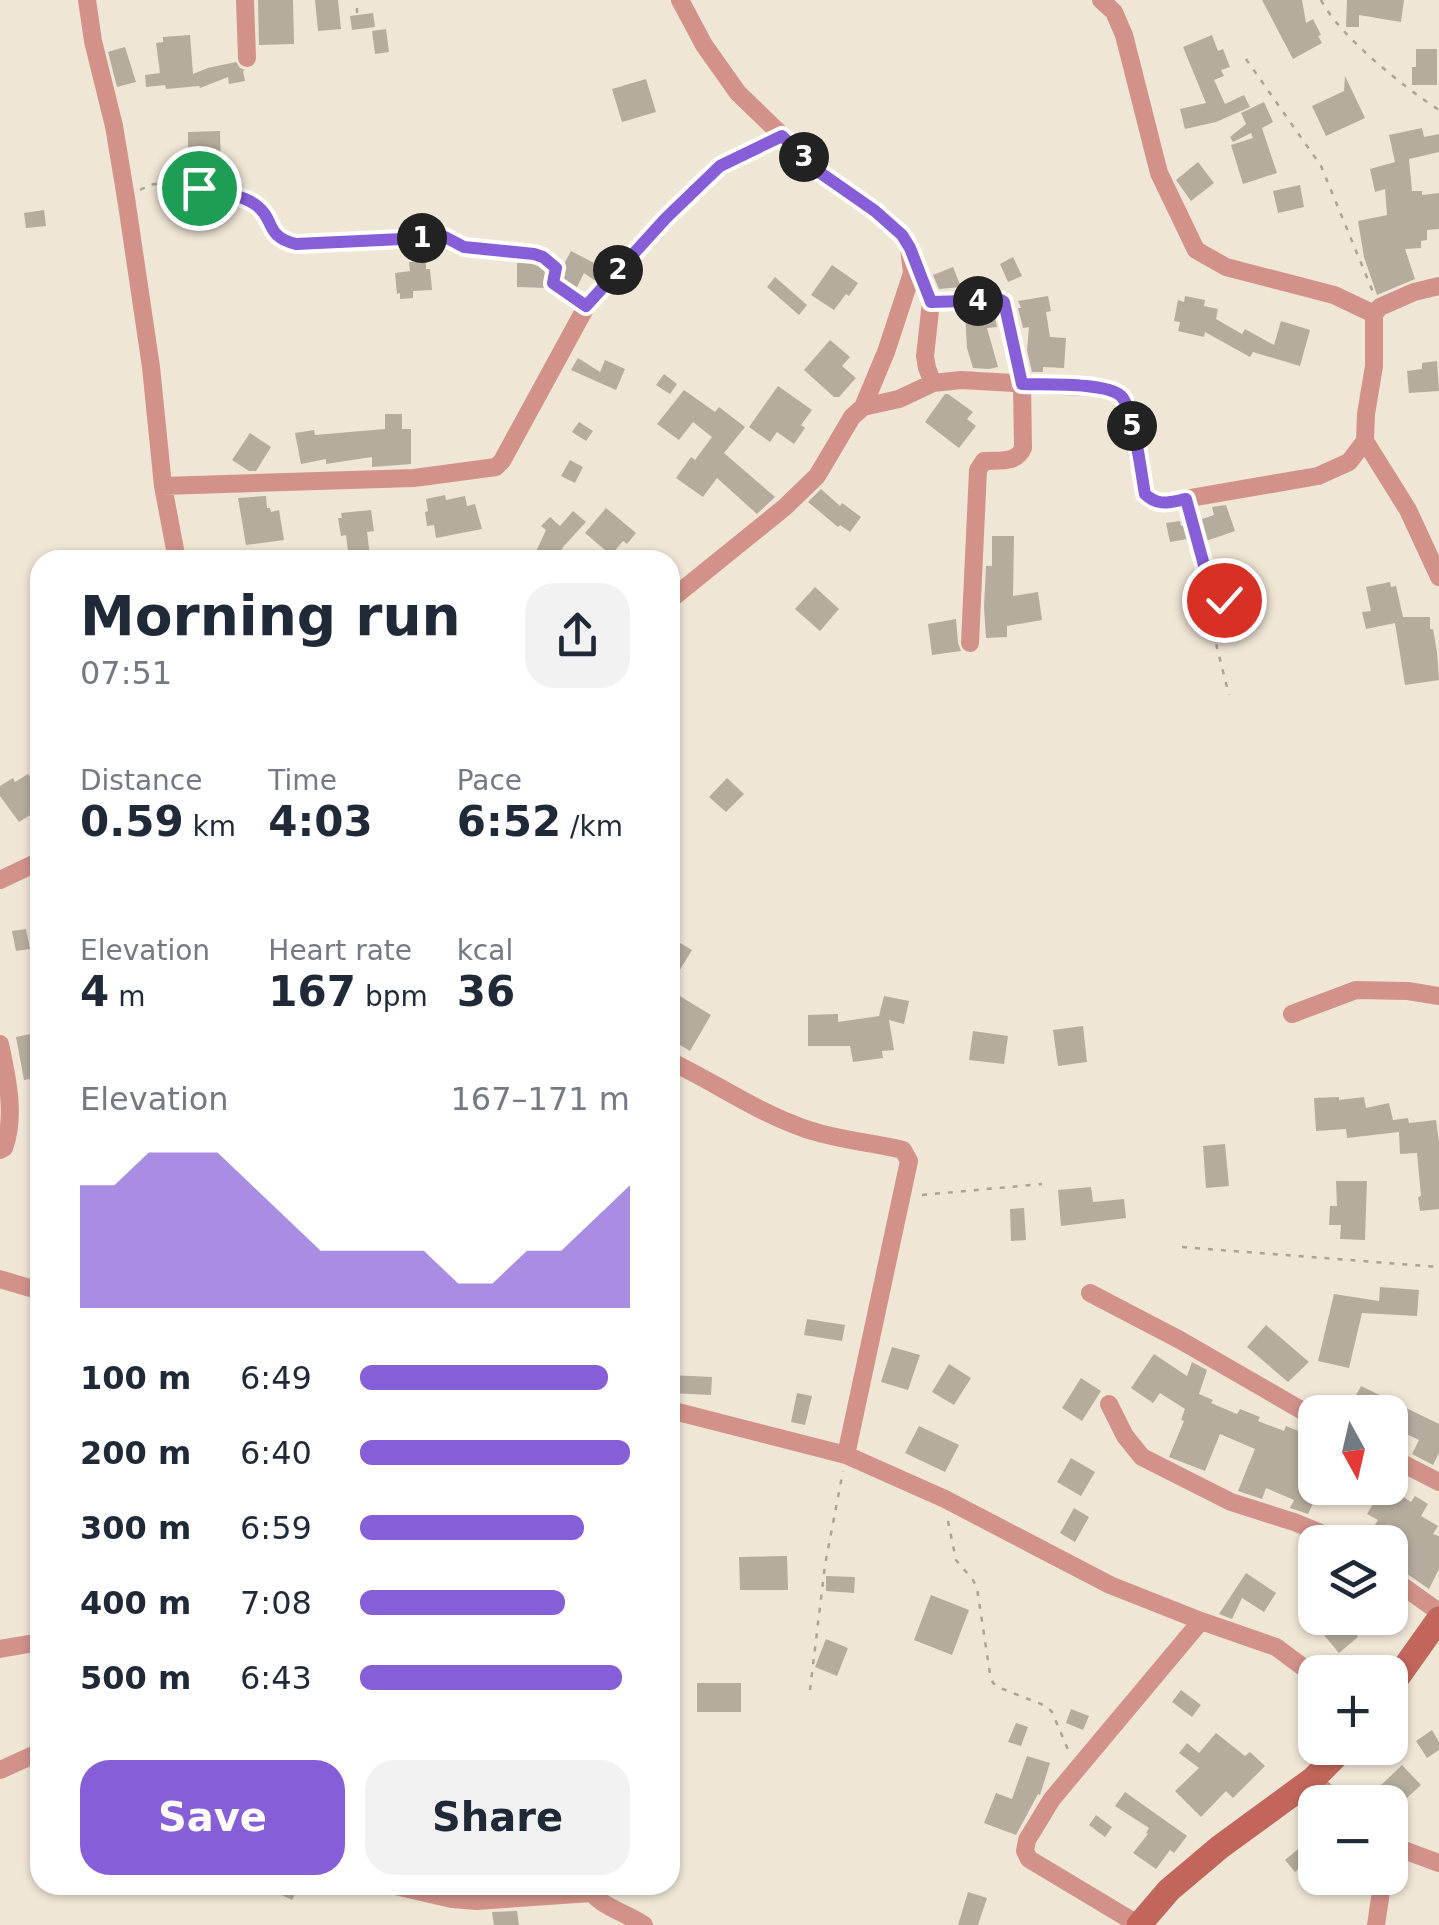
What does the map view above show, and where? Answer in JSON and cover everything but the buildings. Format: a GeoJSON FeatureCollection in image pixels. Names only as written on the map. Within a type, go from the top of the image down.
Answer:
{"type":"FeatureCollection","features":[{"type":"Feature","properties":{"kind":"street"},"geometry":{"type":"LineString","coordinates":[[87,0],[126,198],[175,550]]}},
{"type":"Feature","properties":{"kind":"street"},"geometry":{"type":"LineString","coordinates":[[245,0],[247,58]]}},
{"type":"Feature","properties":{"kind":"street"},"geometry":{"type":"LineString","coordinates":[[680,0],[704,45],[738,93],[822,174],[902,235],[912,258],[902,307],[863,407],[852,417],[817,476],[680,592]]}},
{"type":"Feature","properties":{"kind":"street"},"geometry":{"type":"LineString","coordinates":[[1102,0],[1114,12],[1124,35],[1159,172],[1196,250],[1226,267],[1377,310],[1414,292],[1439,286]]}},
{"type":"Feature","properties":{"kind":"street"},"geometry":{"type":"LineString","coordinates":[[164,486],[414,478],[496,467],[586,306],[666,218],[720,166],[782,136]]}},
{"type":"Feature","properties":{"kind":"street"},"geometry":{"type":"LineString","coordinates":[[912,258],[931,302],[925,356],[933,383]]}},
{"type":"Feature","properties":{"kind":"street"},"geometry":{"type":"LineString","coordinates":[[931,302],[1004,302],[1022,384],[1020,456],[984,462],[978,470],[970,643]]}},
{"type":"Feature","properties":{"kind":"street"},"geometry":{"type":"LineString","coordinates":[[863,407],[900,399],[933,383],[961,380],[1100,388],[1118,393],[1128,405],[1145,494],[1150,499],[1160,503],[1318,476],[1349,462],[1364,441],[1377,310]]}},
{"type":"Feature","properties":{"kind":"street"},"geometry":{"type":"LineString","coordinates":[[1364,441],[1408,510],[1439,577]]}},
{"type":"Feature","properties":{"kind":"street"},"geometry":{"type":"LineString","coordinates":[[0,880],[30,868]]}},
{"type":"Feature","properties":{"kind":"street"},"geometry":{"type":"LineString","coordinates":[[1292,1014],[1356,990],[1439,996]]}},
{"type":"Feature","properties":{"kind":"street"},"geometry":{"type":"LineString","coordinates":[[0,1044],[8,1085],[8,1136],[0,1150]]}},
{"type":"Feature","properties":{"kind":"street"},"geometry":{"type":"LineString","coordinates":[[680,1066],[752,1107],[805,1129],[904,1150],[909,1160],[846,1455]]}},
{"type":"Feature","properties":{"kind":"street"},"geometry":{"type":"LineString","coordinates":[[0,1279],[30,1288]]}},
{"type":"Feature","properties":{"kind":"street"},"geometry":{"type":"LineString","coordinates":[[1090,1292],[1298,1408]]}},
{"type":"Feature","properties":{"kind":"street"},"geometry":{"type":"LineString","coordinates":[[1110,1404],[1125,1436],[1142,1457],[1230,1502],[1301,1525]]}},
{"type":"Feature","properties":{"kind":"street"},"geometry":{"type":"LineString","coordinates":[[680,1413],[846,1455],[946,1500],[1110,1585],[1276,1647],[1298,1663]]}},
{"type":"Feature","properties":{"kind":"street"},"geometry":{"type":"LineString","coordinates":[[1408,1466],[1439,1482]]}},
{"type":"Feature","properties":{"kind":"street"},"geometry":{"type":"LineString","coordinates":[[1408,1591],[1439,1616],[1408,1662]]}},
{"type":"Feature","properties":{"kind":"street"},"geometry":{"type":"LineString","coordinates":[[1201,1622],[1052,1799],[1027,1840],[1029,1859],[1139,1925],[1169,1890],[1327,1765]]}},
{"type":"Feature","properties":{"kind":"street"},"geometry":{"type":"LineString","coordinates":[[0,1649],[30,1644]]}},
{"type":"Feature","properties":{"kind":"street"},"geometry":{"type":"LineString","coordinates":[[0,1770],[30,1756]]}},
{"type":"Feature","properties":{"kind":"street"},"geometry":{"type":"LineString","coordinates":[[1314,1778],[1320,1785]]}},
{"type":"Feature","properties":{"kind":"street"},"geometry":{"type":"LineString","coordinates":[[1408,1852],[1439,1863]]}},
{"type":"Feature","properties":{"kind":"street"},"geometry":{"type":"LineString","coordinates":[[435,1895],[464,1900],[521,1895]]}},
{"type":"Feature","properties":{"kind":"street"},"geometry":{"type":"LineString","coordinates":[[595,1895],[644,1925]]}},
{"type":"Feature","properties":{"kind":"street"},"geometry":{"type":"LineString","coordinates":[[1376,1925],[1380,1895]]}},
{"type":"Feature","properties":{"kind":"path"},"geometry":{"type":"LineString","coordinates":[[357,0],[357,13]]}},
{"type":"Feature","properties":{"kind":"path"},"geometry":{"type":"LineString","coordinates":[[1321,0],[1346,33],[1401,83],[1439,110]]}},
{"type":"Feature","properties":{"kind":"path"},"geometry":{"type":"LineString","coordinates":[[1246,58],[1321,166],[1377,310]]}},
{"type":"Feature","properties":{"kind":"path"},"geometry":{"type":"LineString","coordinates":[[126,198],[152,184],[189,184],[245,199],[264,214],[276,236],[296,244],[445,237],[464,247],[534,254],[556,268],[553,283],[586,306]]}},
{"type":"Feature","properties":{"kind":"path"},"geometry":{"type":"LineString","coordinates":[[1186,499],[1204,565],[1228,610],[1215,620],[1212,628],[1229,694]]}},
{"type":"Feature","properties":{"kind":"path"},"geometry":{"type":"LineString","coordinates":[[901,1196],[1042,1184]]}},
{"type":"Feature","properties":{"kind":"path"},"geometry":{"type":"LineString","coordinates":[[1182,1247],[1439,1267]]}},
{"type":"Feature","properties":{"kind":"path"},"geometry":{"type":"LineString","coordinates":[[810,1690],[825,1564],[846,1455]]}},
{"type":"Feature","properties":{"kind":"path"},"geometry":{"type":"LineString","coordinates":[[946,1500],[956,1560],[976,1588],[994,1683],[1052,1712],[1076,1770]]}},
{"type":"Feature","properties":{"kind":"route"},"geometry":{"type":"LineString","coordinates":[[199,188],[256,205],[276,236],[296,244],[445,237],[464,247],[534,254],[556,268],[553,283],[586,306],[666,218],[720,166],[782,136],[822,174],[902,235],[931,302],[1004,302],[1022,384],[1100,388],[1118,393],[1128,405],[1145,494],[1160,503],[1186,499],[1204,565],[1224,600]]}}]}
